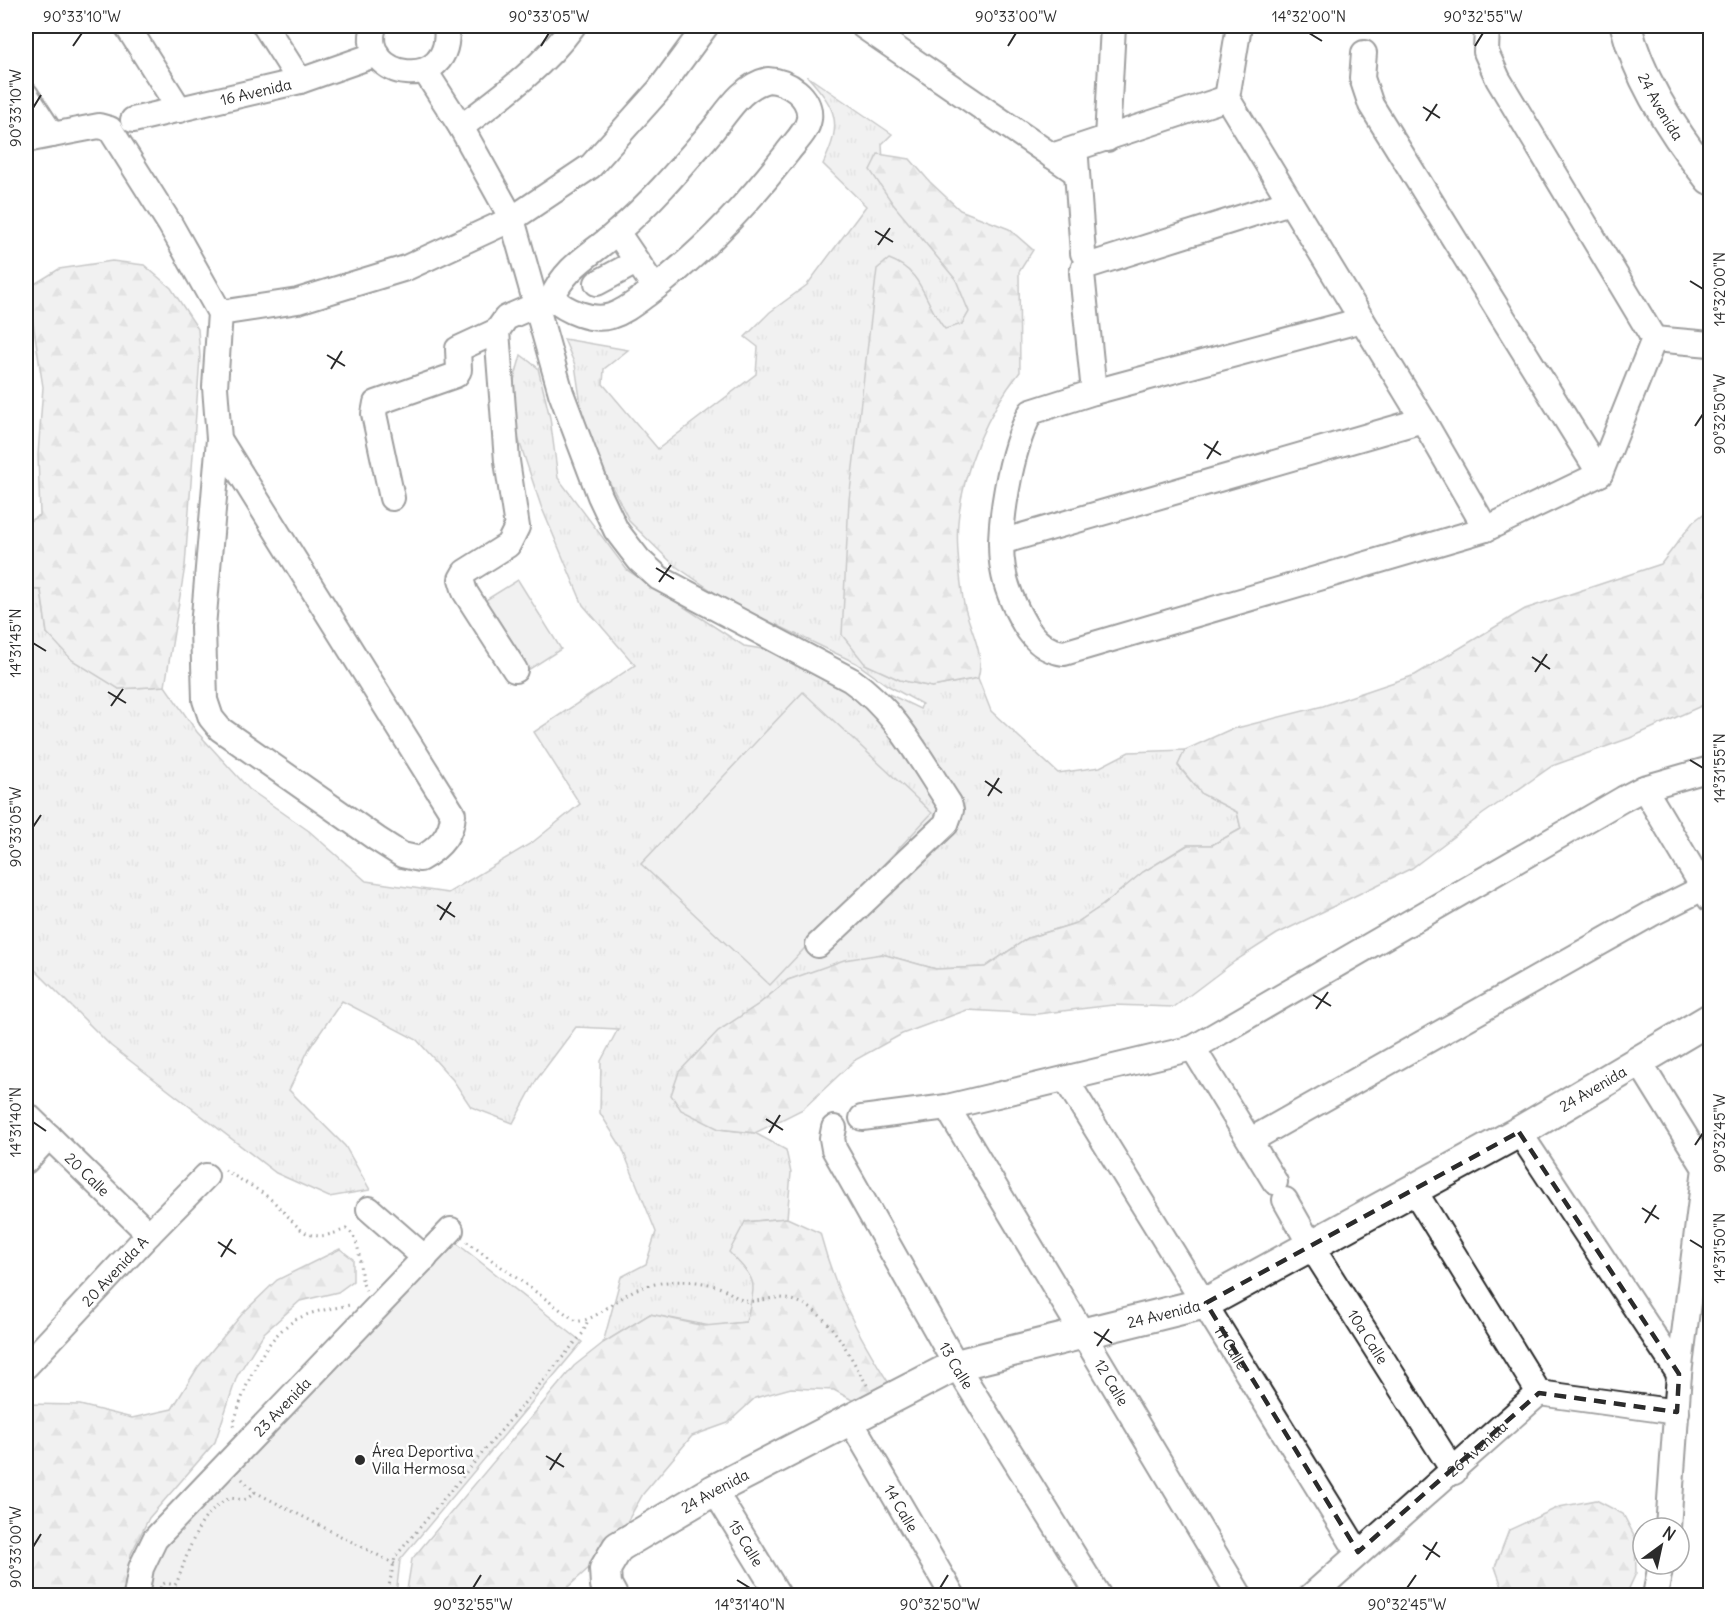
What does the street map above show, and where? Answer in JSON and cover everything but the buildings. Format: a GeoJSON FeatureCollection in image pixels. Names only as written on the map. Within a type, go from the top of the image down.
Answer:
{"type":"FeatureCollection","features":[{"type":"Feature","properties":{"kind":"main road","name":"24 Avenida"},"geometry":{"type":"LineString","coordinates":[[1626,26],[1630,42],[1658,100],[1694,159],[1710,179]]}},
{"type":"Feature","properties":{"kind":"main road","name":"24 Avenida"},"geometry":{"type":"LineString","coordinates":[[609,1582],[618,1547],[714,1490],[879,1404],[956,1365],[1206,1303],[1518,1132],[1710,1019]]}},
{"type":"Feature","properties":{"kind":"street"},"geometry":{"type":"LineString","coordinates":[[127,26],[180,110]]}},
{"type":"Feature","properties":{"kind":"street"},"geometry":{"type":"LineString","coordinates":[[265,26],[300,81]]}},
{"type":"Feature","properties":{"kind":"street"},"geometry":{"type":"LineString","coordinates":[[374,26],[373,43],[377,54],[386,65],[398,72],[411,74],[425,71],[444,53],[448,40],[447,26]]}},
{"type":"Feature","properties":{"kind":"street"},"geometry":{"type":"LineString","coordinates":[[461,127],[505,94],[546,56],[573,26]]}},
{"type":"Feature","properties":{"kind":"street"},"geometry":{"type":"LineString","coordinates":[[220,313],[298,301],[406,268],[512,219],[591,166],[659,90],[706,26]]}},
{"type":"Feature","properties":{"kind":"street"},"geometry":{"type":"LineString","coordinates":[[863,26],[1068,160],[1083,253]]}},
{"type":"Feature","properties":{"kind":"street"},"geometry":{"type":"LineString","coordinates":[[1239,26],[1227,98],[1423,420],[1486,529]]}},
{"type":"Feature","properties":{"kind":"street"},"geometry":{"type":"LineString","coordinates":[[1486,26],[1486,52],[1498,79],[1654,339]]}},
{"type":"Feature","properties":{"kind":"street"},"geometry":{"type":"LineString","coordinates":[[1106,29],[1107,139]]}},
{"type":"Feature","properties":{"kind":"street"},"geometry":{"type":"LineString","coordinates":[[1364,53],[1362,78],[1371,105],[1600,474]]}},
{"type":"Feature","properties":{"kind":"street","name":"16 Avenida"},"geometry":{"type":"LineString","coordinates":[[133,120],[300,81],[377,54]]}},
{"type":"Feature","properties":{"kind":"street"},"geometry":{"type":"LineString","coordinates":[[425,71],[461,127],[512,219],[544,301],[561,393],[600,496],[616,530],[639,560],[659,578],[867,691],[903,733],[949,803],[951,810],[946,824],[818,945]]}},
{"type":"Feature","properties":{"kind":"street"},"geometry":{"type":"LineString","coordinates":[[392,498],[374,414],[376,403],[456,375],[459,370],[458,349],[497,331],[506,318],[544,301],[563,276],[589,252],[617,232],[676,174],[748,87],[757,82],[776,80],[801,94],[809,110],[806,128],[759,189],[700,250],[655,288],[628,308],[609,317],[586,315],[544,301]]}},
{"type":"Feature","properties":{"kind":"street"},"geometry":{"type":"LineString","coordinates":[[26,95],[52,135]]}},
{"type":"Feature","properties":{"kind":"street"},"geometry":{"type":"LineString","coordinates":[[1068,160],[1107,139],[1227,98]]}},
{"type":"Feature","properties":{"kind":"street"},"geometry":{"type":"LineString","coordinates":[[26,140],[99,126],[107,127],[113,132],[170,224],[220,313],[215,387],[219,439],[203,627],[205,700],[212,718],[220,729],[377,839],[402,855],[420,859],[437,848],[450,833],[453,814],[219,439]]}},
{"type":"Feature","properties":{"kind":"street"},"geometry":{"type":"LineString","coordinates":[[1094,392],[1082,273],[1084,267],[1290,202]]}},
{"type":"Feature","properties":{"kind":"street"},"geometry":{"type":"LineString","coordinates":[[617,232],[655,288]]}},
{"type":"Feature","properties":{"kind":"street"},"geometry":{"type":"LineString","coordinates":[[597,283],[636,262]]}},
{"type":"Feature","properties":{"kind":"street"},"geometry":{"type":"LineString","coordinates":[[1362,320],[1094,392],[1031,412],[1011,464],[1001,542],[1003,569],[1011,597],[1022,619],[1040,644],[1055,652],[1064,653],[1486,529],[1600,474],[1654,339]]}},
{"type":"Feature","properties":{"kind":"street"},"geometry":{"type":"LineString","coordinates":[[497,331],[507,461],[517,527],[508,545],[465,572],[461,579],[465,592],[515,670]]}},
{"type":"Feature","properties":{"kind":"street"},"geometry":{"type":"LineString","coordinates":[[1654,339],[1710,344]]}},
{"type":"Feature","properties":{"kind":"street"},"geometry":{"type":"LineString","coordinates":[[1001,542],[1423,420]]}},
{"type":"Feature","properties":{"kind":"street"},"geometry":{"type":"LineString","coordinates":[[862,1118],[947,1107],[1193,1048],[1644,788],[1710,769]]}},
{"type":"Feature","properties":{"kind":"street"},"geometry":{"type":"LineString","coordinates":[[1251,1140],[1651,914],[1707,893],[1644,788]]}},
{"type":"Feature","properties":{"kind":"street","name":"10a Calle"},"geometry":{"type":"LineString","coordinates":[[1193,1048],[1251,1140],[1311,1246],[1454,1472]]}},
{"type":"Feature","properties":{"kind":"street"},"geometry":{"type":"LineString","coordinates":[[1638,1060],[1708,1167],[1679,1374],[1669,1516]]}},
{"type":"Feature","properties":{"kind":"street","name":"11 Calle"},"geometry":{"type":"LineString","coordinates":[[1066,1080],[1358,1552]]}},
{"type":"Feature","properties":{"kind":"street","name":"12 Calle"},"geometry":{"type":"LineString","coordinates":[[947,1107],[1240,1596]]}},
{"type":"Feature","properties":{"kind":"street","name":"20 Calle"},"geometry":{"type":"LineString","coordinates":[[26,1114],[148,1234]]}},
{"type":"Feature","properties":{"kind":"street","name":"13 Calle"},"geometry":{"type":"LineString","coordinates":[[834,1128],[832,1138],[834,1149],[956,1365],[1099,1596]]}},
{"type":"Feature","properties":{"kind":"street"},"geometry":{"type":"LineString","coordinates":[[1518,1132],[1679,1374]]}},
{"type":"Feature","properties":{"kind":"street"},"geometry":{"type":"LineString","coordinates":[[26,1161],[49,1136]]}},
{"type":"Feature","properties":{"kind":"street","name":"20 Avenida A"},"geometry":{"type":"LineString","coordinates":[[26,1366],[148,1234],[207,1176]]}},
{"type":"Feature","properties":{"kind":"street"},"geometry":{"type":"LineString","coordinates":[[1414,1190],[1539,1393],[1677,1412]]}},
{"type":"Feature","properties":{"kind":"street"},"geometry":{"type":"LineString","coordinates":[[369,1209],[425,1258]]}},
{"type":"Feature","properties":{"kind":"street","name":"23 Avenida"},"geometry":{"type":"LineString","coordinates":[[136,1596],[141,1568],[155,1539],[452,1230]]}},
{"type":"Feature","properties":{"kind":"street","name":"26 Avenida"},"geometry":{"type":"LineString","coordinates":[[1311,1596],[1358,1552],[1454,1472],[1539,1393]]}},
{"type":"Feature","properties":{"kind":"street","name":"14 Calle"},"geometry":{"type":"LineString","coordinates":[[850,1420],[953,1596]]}},
{"type":"Feature","properties":{"kind":"street","name":"15 Calle"},"geometry":{"type":"LineString","coordinates":[[714,1490],[779,1596]]}},
{"type":"Feature","properties":{"kind":"street"},"geometry":{"type":"LineString","coordinates":[[1655,1596],[1659,1576]]}},
{"type":"Feature","properties":{"kind":"path"},"geometry":{"type":"LineString","coordinates":[[207,1176],[224,1169],[275,1203],[297,1229],[320,1236],[346,1229],[357,1245],[362,1284]]}},
{"type":"Feature","properties":{"kind":"path"},"geometry":{"type":"LineString","coordinates":[[452,1230],[576,1321],[588,1320],[627,1293],[658,1282],[711,1284],[745,1301],[771,1298],[800,1302],[813,1309],[829,1324],[879,1404]]}},
{"type":"Feature","properties":{"kind":"path"},"geometry":{"type":"LineString","coordinates":[[232,1433],[247,1388],[277,1334],[292,1322],[310,1313],[359,1303]]}},
{"type":"Feature","properties":{"kind":"path"},"geometry":{"type":"LineString","coordinates":[[387,1596],[395,1557],[583,1333],[588,1320]]}},
{"type":"Feature","properties":{"kind":"path"},"geometry":{"type":"LineString","coordinates":[[226,1463],[255,1492],[394,1564]]}},
{"type":"Feature","properties":{"kind":"path"},"geometry":{"type":"LineString","coordinates":[[159,1596],[161,1585],[165,1583],[175,1585],[177,1582],[197,1533],[207,1517],[229,1499],[247,1499],[255,1492]]}},
{"type":"Feature","properties":{"kind":"highlighted area"},"geometry":{"type":"Polygon","coordinates":[[[1519,1132],[1679,1374],[1677,1412],[1539,1393],[1358,1552],[1206,1303],[1519,1132]]]}},
{"type":"Feature","properties":{"kind":"green space"},"geometry":{"type":"Polygon","coordinates":[[[807,76],[892,134],[882,144],[883,162],[978,311],[865,664],[900,680],[932,687],[978,678],[991,711],[1058,773],[1100,767],[1129,752],[1185,750],[1178,766],[1202,794],[1237,812],[1241,829],[1212,845],[1187,845],[1143,872],[1103,905],[1076,923],[1028,938],[985,967],[936,969],[882,954],[788,980],[759,1004],[719,1129],[755,1133],[786,1150],[791,1173],[787,1218],[745,1222],[755,1287],[746,1322],[710,1326],[650,1314],[603,1343],[621,1277],[646,1264],[656,1232],[622,1148],[600,1113],[601,1061],[618,1029],[576,1027],[537,1079],[513,1123],[471,1107],[453,1080],[417,1040],[342,1001],[309,1049],[289,1090],[345,1146],[370,1190],[329,1197],[276,1173],[111,1046],[26,961],[26,589],[41,590],[47,633],[119,689],[165,686],[197,732],[249,789],[309,831],[366,881],[448,893],[533,842],[580,804],[534,732],[635,665],[583,605],[541,506],[507,405],[521,355],[538,368],[550,418],[558,478],[627,570],[744,646],[812,657],[920,709],[922,704],[887,685],[856,663],[727,601],[674,565],[630,522],[608,479],[583,418],[575,365],[564,339],[628,350],[604,369],[603,384],[658,449],[756,374],[758,347],[745,337],[770,312],[807,285],[866,206],[823,164],[833,138],[834,117],[825,98],[807,76]]]}},
{"type":"Feature","properties":{"kind":"green space"},"geometry":{"type":"Polygon","coordinates":[[[878,154],[910,159],[930,182],[960,210],[1009,229],[1033,250],[1019,272],[1020,372],[997,405],[978,442],[965,482],[958,522],[962,591],[980,658],[978,678],[932,687],[900,680],[865,664],[842,635],[849,500],[877,269],[889,259],[910,272],[945,329],[962,324],[969,312],[956,280],[893,204],[870,170],[878,154]]]}},
{"type":"Feature","properties":{"kind":"green space"},"geometry":{"type":"Polygon","coordinates":[[[112,261],[144,265],[171,288],[198,329],[200,357],[185,566],[165,686],[119,689],[72,660],[47,633],[41,590],[26,589],[26,523],[40,515],[38,455],[43,387],[31,310],[33,285],[59,269],[112,261]]]}},
{"type":"Feature","properties":{"kind":"green space"},"geometry":{"type":"Polygon","coordinates":[[[1710,509],[1710,702],[1630,738],[1552,766],[1483,814],[1412,868],[1277,934],[1235,961],[1174,1007],[1113,1005],[1037,1014],[967,1010],[902,1034],[855,1060],[803,1109],[755,1133],[719,1129],[681,1110],[671,1095],[679,1072],[718,1031],[759,1004],[788,980],[844,960],[882,954],[936,969],[985,967],[1028,938],[1076,923],[1103,905],[1143,872],[1188,845],[1212,845],[1241,829],[1237,812],[1202,794],[1178,765],[1185,750],[1229,730],[1323,706],[1415,675],[1525,609],[1661,564],[1693,522],[1710,509]]]}},
{"type":"Feature","properties":{"kind":"green space"},"geometry":{"type":"Polygon","coordinates":[[[518,580],[561,649],[525,672],[481,603],[518,580]]]}},
{"type":"Feature","properties":{"kind":"green space"},"geometry":{"type":"Polygon","coordinates":[[[803,692],[932,813],[770,985],[641,864],[803,692]]]}},
{"type":"Feature","properties":{"kind":"green space"},"geometry":{"type":"Polygon","coordinates":[[[787,1218],[820,1233],[840,1294],[867,1348],[890,1385],[859,1404],[834,1390],[791,1388],[755,1398],[728,1423],[692,1436],[643,1494],[627,1522],[590,1567],[559,1595],[406,1596],[412,1559],[574,1366],[603,1343],[650,1314],[704,1326],[746,1322],[752,1298],[752,1283],[746,1270],[729,1252],[745,1222],[787,1218]]]}},
{"type":"Feature","properties":{"kind":"green space","name":"Área Deportiva Villa Hermosa"},"geometry":{"type":"Polygon","coordinates":[[[450,1238],[582,1342],[400,1560],[396,1595],[143,1596],[161,1541],[450,1238]]]}},
{"type":"Feature","properties":{"kind":"green space"},"geometry":{"type":"Polygon","coordinates":[[[340,1249],[353,1259],[353,1281],[338,1292],[300,1301],[264,1333],[237,1376],[215,1442],[149,1518],[131,1554],[125,1595],[26,1596],[26,1404],[80,1405],[132,1418],[172,1409],[198,1367],[243,1313],[277,1280],[340,1249]]]}},
{"type":"Feature","properties":{"kind":"green space"},"geometry":{"type":"Polygon","coordinates":[[[1596,1500],[1623,1514],[1631,1529],[1631,1576],[1635,1576],[1626,1595],[1505,1595],[1495,1567],[1509,1530],[1559,1507],[1596,1500]]]}},
{"type":"Feature","properties":{"kind":"place","name":"Área Deportiva Villa Hermosa"},"geometry":{"type":"Point","coordinates":[360,1460]}}]}
